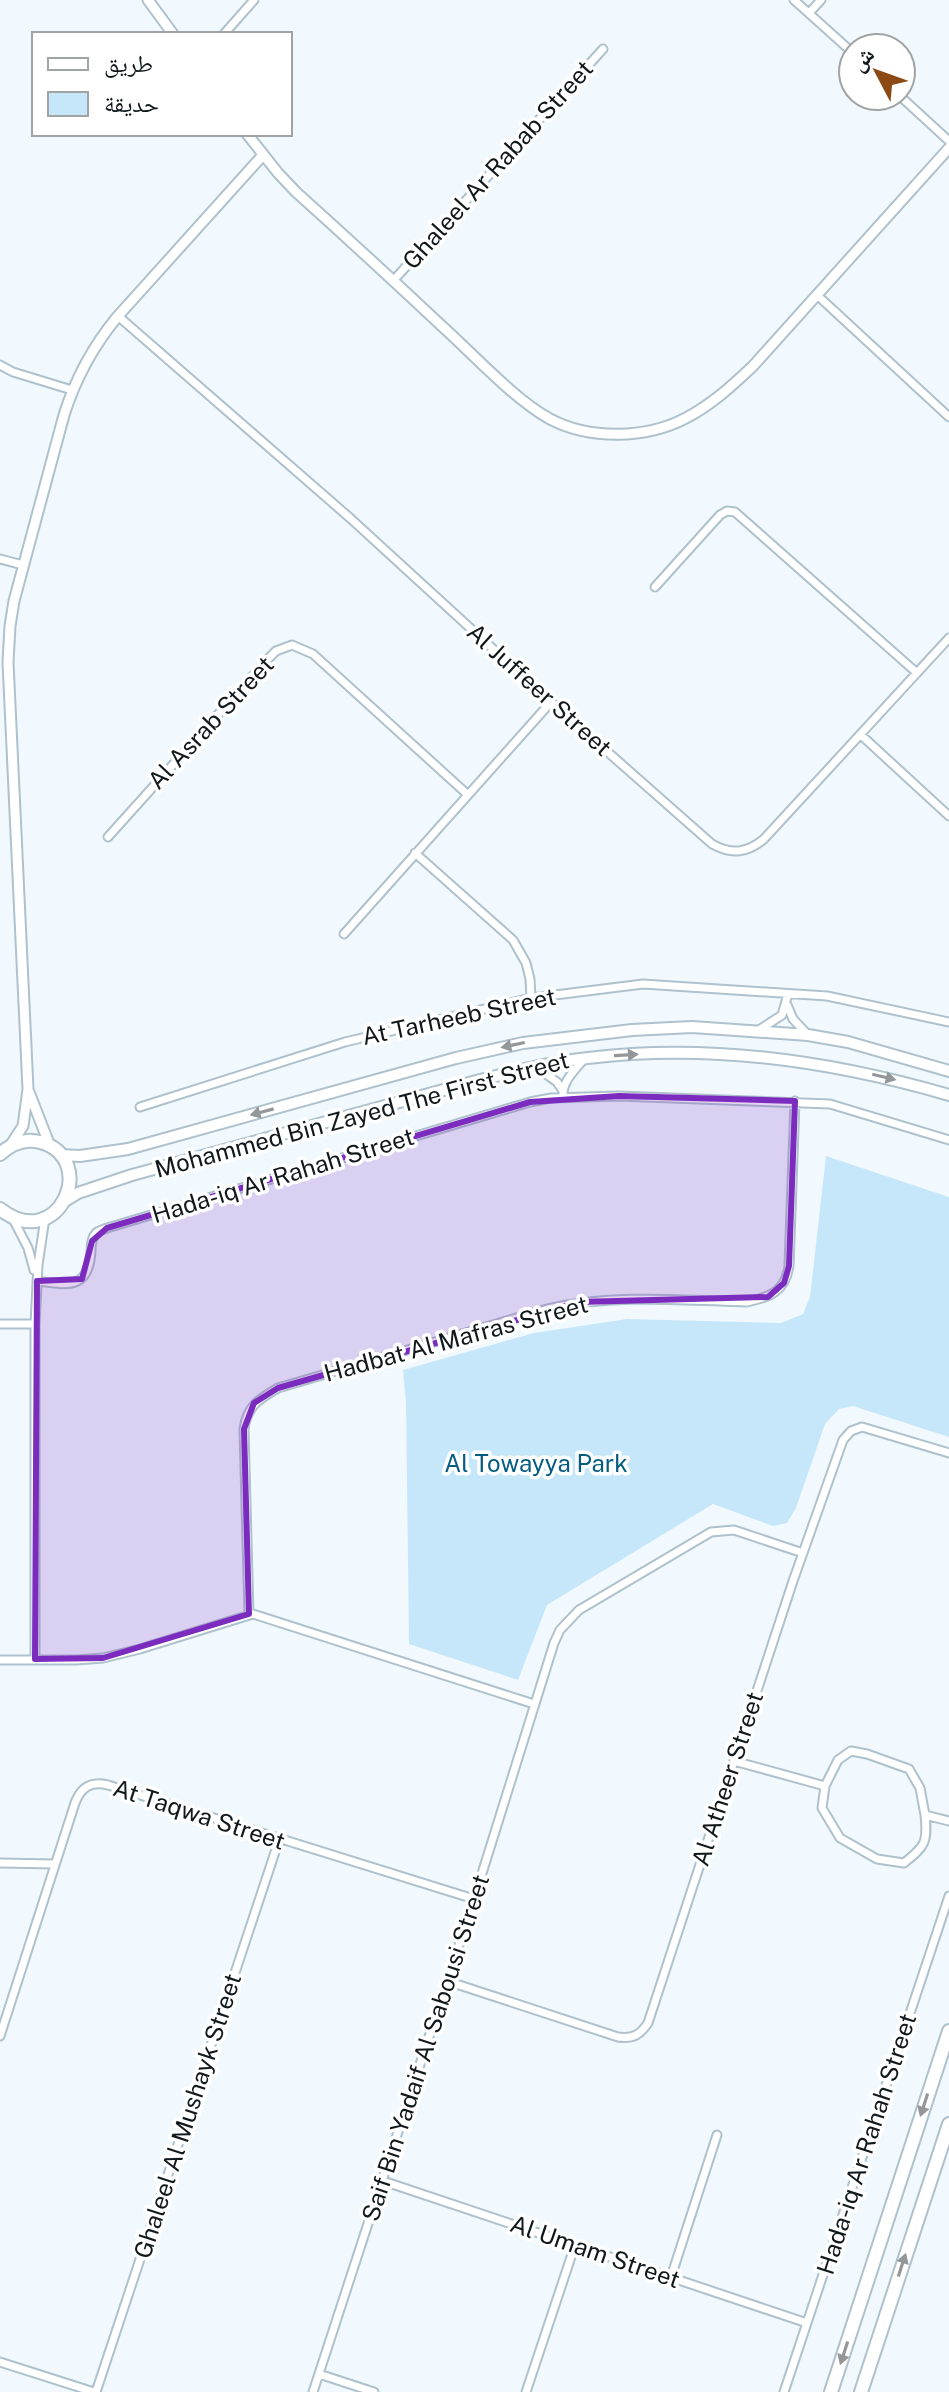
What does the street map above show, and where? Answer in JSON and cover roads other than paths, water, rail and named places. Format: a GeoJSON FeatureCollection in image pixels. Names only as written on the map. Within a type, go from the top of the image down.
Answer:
{"type":"FeatureCollection","features":[{"type":"Feature","properties":{"kind":"main road","name":"Mohammed Bin Zayed The First Street"},"geometry":{"type":"LineString","coordinates":[[60,1155],[80,1156],[128,1149],[456,1058],[523,1043],[632,1030],[692,1027],[808,1035],[848,1042],[949,1071]]}},
{"type":"Feature","properties":{"kind":"main road","name":"Mohammed Bin Zayed The First Street"},"geometry":{"type":"LineString","coordinates":[[65,1201],[78,1193],[132,1175],[534,1066],[585,1058],[706,1054],[805,1061],[897,1080],[949,1095]]}},
{"type":"Feature","properties":{"kind":"main road"},"geometry":{"type":"LineString","coordinates":[[0,1209],[23,1221],[45,1218],[65,1201],[69,1190],[67,1165],[50,1146],[37,1141],[23,1141],[5,1150]]}},
{"type":"Feature","properties":{"kind":"main road"},"geometry":{"type":"LineString","coordinates":[[831,2392],[949,2031]]}},
{"type":"Feature","properties":{"kind":"main road"},"geometry":{"type":"LineString","coordinates":[[861,2392],[949,2124]]}},
{"type":"Feature","properties":{"kind":"street"},"geometry":{"type":"LineString","coordinates":[[148,0],[172,32]]}},
{"type":"Feature","properties":{"kind":"street"},"geometry":{"type":"LineString","coordinates":[[226,32],[254,0]]}},
{"type":"Feature","properties":{"kind":"street"},"geometry":{"type":"LineString","coordinates":[[794,0],[837,38]]}},
{"type":"Feature","properties":{"kind":"street"},"geometry":{"type":"LineString","coordinates":[[809,13],[821,0]]}},
{"type":"Feature","properties":{"kind":"street","name":"Ghaleel Ar Rabab Street"},"geometry":{"type":"LineString","coordinates":[[393,281],[603,49]]}},
{"type":"Feature","properties":{"kind":"street"},"geometry":{"type":"LineString","coordinates":[[917,112],[949,141]]}},
{"type":"Feature","properties":{"kind":"street"},"geometry":{"type":"LineString","coordinates":[[249,136],[296,192],[533,407],[550,419],[574,429],[599,434],[627,434],[684,419],[732,386],[949,148]]}},
{"type":"Feature","properties":{"kind":"street"},"geometry":{"type":"LineString","coordinates":[[5,1150],[23,1126],[28,1089],[8,662],[10,626],[23,565],[72,390],[99,339],[263,155]]}},
{"type":"Feature","properties":{"kind":"street"},"geometry":{"type":"LineString","coordinates":[[817,295],[949,417]]}},
{"type":"Feature","properties":{"kind":"street","name":"Al Juffeer Street"},"geometry":{"type":"LineString","coordinates":[[118,316],[350,518],[551,702],[712,844],[723,850],[745,851],[764,839],[949,638]]}},
{"type":"Feature","properties":{"kind":"street"},"geometry":{"type":"LineString","coordinates":[[0,365],[72,390]]}},
{"type":"Feature","properties":{"kind":"street"},"geometry":{"type":"LineString","coordinates":[[655,587],[720,515],[727,511],[735,512],[917,673]]}},
{"type":"Feature","properties":{"kind":"street"},"geometry":{"type":"LineString","coordinates":[[0,559],[23,565]]}},
{"type":"Feature","properties":{"kind":"street","name":"Al Asrab Street"},"geometry":{"type":"LineString","coordinates":[[108,837],[267,660],[276,651],[292,645],[313,654],[467,794]]}},
{"type":"Feature","properties":{"kind":"street"},"geometry":{"type":"LineString","coordinates":[[344,934],[551,702]]}},
{"type":"Feature","properties":{"kind":"street"},"geometry":{"type":"LineString","coordinates":[[861,735],[949,816]]}},
{"type":"Feature","properties":{"kind":"street"},"geometry":{"type":"LineString","coordinates":[[415,853],[513,940],[526,963],[531,998]]}},
{"type":"Feature","properties":{"kind":"street","name":"At Tarheeb Street"},"geometry":{"type":"LineString","coordinates":[[140,1107],[345,1042],[531,998],[643,984],[827,996],[949,1022]]}},
{"type":"Feature","properties":{"kind":"street"},"geometry":{"type":"LineString","coordinates":[[755,1031],[777,1021],[787,1005],[788,994]]}},
{"type":"Feature","properties":{"kind":"street"},"geometry":{"type":"LineString","coordinates":[[787,1005],[793,1019],[808,1035]]}},
{"type":"Feature","properties":{"kind":"street"},"geometry":{"type":"LineString","coordinates":[[563,1094],[571,1073],[585,1058]]}},
{"type":"Feature","properties":{"kind":"street"},"geometry":{"type":"LineString","coordinates":[[534,1066],[550,1076],[563,1094]]}},
{"type":"Feature","properties":{"kind":"street"},"geometry":{"type":"LineString","coordinates":[[28,1089],[50,1146]]}},
{"type":"Feature","properties":{"kind":"street","name":"Hada-iq Ar Rahah Street"},"geometry":{"type":"LineString","coordinates":[[37,1281],[73,1283],[82,1279],[90,1268],[92,1241],[96,1234],[107,1228],[563,1094],[830,1104],[949,1140]]}},
{"type":"Feature","properties":{"kind":"street","name":"Hadbat Al Mafras Street"},"geometry":{"type":"LineString","coordinates":[[249,1614],[244,1429],[245,1418],[254,1403],[278,1388],[580,1302],[607,1299],[747,1302],[768,1297],[784,1283],[789,1266],[795,1101]]}},
{"type":"Feature","properties":{"kind":"street"},"geometry":{"type":"LineString","coordinates":[[12,1217],[28,1248],[37,1281]]}},
{"type":"Feature","properties":{"kind":"street"},"geometry":{"type":"LineString","coordinates":[[35,1659],[35,1324],[45,1218]]}},
{"type":"Feature","properties":{"kind":"street"},"geometry":{"type":"LineString","coordinates":[[0,1324],[35,1324]]}},
{"type":"Feature","properties":{"kind":"street","name":"Al Atheer Street"},"geometry":{"type":"LineString","coordinates":[[447,1981],[618,2037],[630,2039],[641,2033],[648,2023],[843,1440],[851,1431],[862,1427],[949,1453]]}},
{"type":"Feature","properties":{"kind":"street","name":"Saif Bin Yadaif Al Sabousi Street"},"geometry":{"type":"LineString","coordinates":[[313,2392],[560,1630],[573,1615],[711,1532],[734,1530],[803,1553]]}},
{"type":"Feature","properties":{"kind":"street"},"geometry":{"type":"LineString","coordinates":[[0,1660],[103,1658],[181,1637],[249,1614],[534,1704]]}},
{"type":"Feature","properties":{"kind":"street"},"geometry":{"type":"LineString","coordinates":[[851,1751],[867,1754],[909,1769],[920,1788],[925,1815],[927,1835],[922,1848],[904,1863],[877,1859],[840,1838],[822,1808],[825,1786],[838,1760],[851,1751]]}},
{"type":"Feature","properties":{"kind":"street"},"geometry":{"type":"LineString","coordinates":[[734,1761],[825,1786]]}},
{"type":"Feature","properties":{"kind":"street","name":"At Taqwa Street"},"geometry":{"type":"LineString","coordinates":[[0,2036],[79,1792],[88,1785],[98,1783],[474,1899]]}},
{"type":"Feature","properties":{"kind":"street"},"geometry":{"type":"LineString","coordinates":[[925,1815],[949,1821]]}},
{"type":"Feature","properties":{"kind":"street","name":"Ghaleel Al Mushayk Street"},"geometry":{"type":"LineString","coordinates":[[95,2392],[279,1840]]}},
{"type":"Feature","properties":{"kind":"street"},"geometry":{"type":"LineString","coordinates":[[0,1863],[55,1864]]}},
{"type":"Feature","properties":{"kind":"street","name":"Hada-iq Ar Rahah Street"},"geometry":{"type":"LineString","coordinates":[[784,2392],[949,1896]]}},
{"type":"Feature","properties":{"kind":"street"},"geometry":{"type":"LineString","coordinates":[[671,2277],[717,2135]]}},
{"type":"Feature","properties":{"kind":"street"},"geometry":{"type":"LineString","coordinates":[[937,2160],[949,2146]]}},
{"type":"Feature","properties":{"kind":"street","name":"Al Umam Street"},"geometry":{"type":"LineString","coordinates":[[383,2181],[807,2323]]}},
{"type":"Feature","properties":{"kind":"street"},"geometry":{"type":"LineString","coordinates":[[526,2392],[575,2245]]}},
{"type":"Feature","properties":{"kind":"street"},"geometry":{"type":"LineString","coordinates":[[0,2362],[95,2392]]}},
{"type":"Feature","properties":{"kind":"street"},"geometry":{"type":"LineString","coordinates":[[319,2374],[374,2392]]}},
{"type":"Feature","properties":{"kind":"park label","name":"Al Towayya Park"},"geometry":{"type":"Point","coordinates":[536,1464]}}]}
